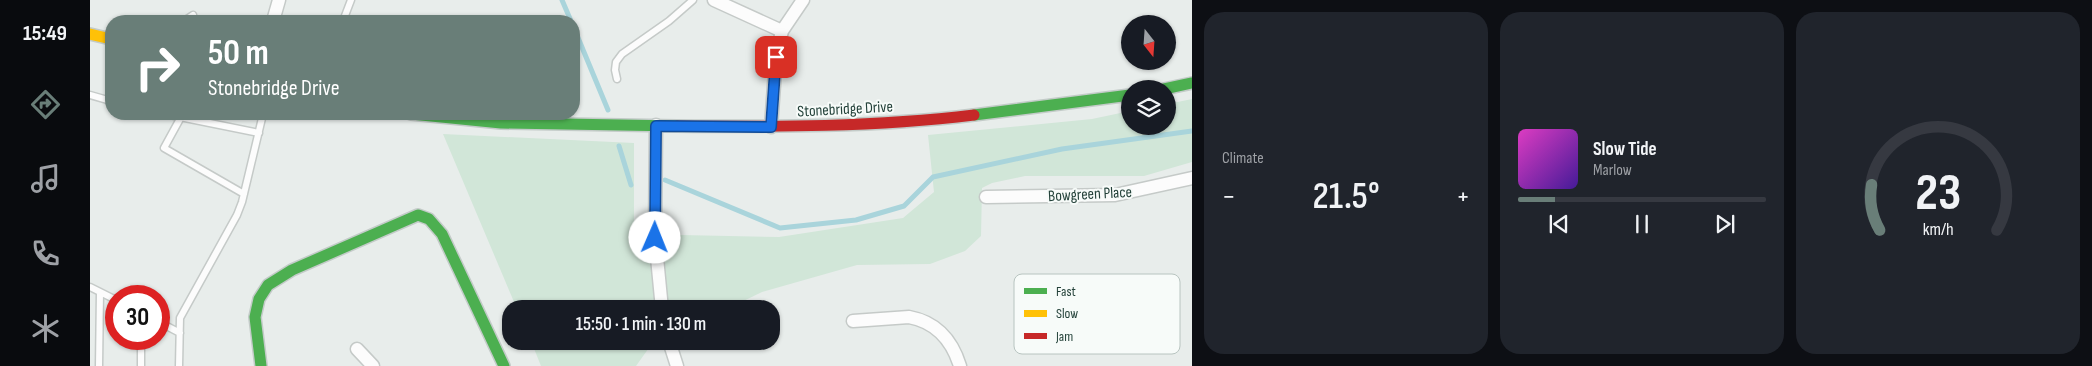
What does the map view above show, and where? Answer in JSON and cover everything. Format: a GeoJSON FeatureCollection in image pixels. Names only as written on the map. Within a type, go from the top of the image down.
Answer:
{"type":"FeatureCollection","features":[{"type":"Feature","properties":{"kind":"street"},"geometry":{"type":"LineString","coordinates":[[275,15],[279,0]]}},
{"type":"Feature","properties":{"kind":"street"},"geometry":{"type":"LineString","coordinates":[[714,0],[782,31]]}},
{"type":"Feature","properties":{"kind":"street"},"geometry":{"type":"LineString","coordinates":[[771,127],[776,57],[782,31],[803,0]]}},
{"type":"Feature","properties":{"kind":"street"},"geometry":{"type":"LineString","coordinates":[[90,34],[105,38]]}},
{"type":"Feature","properties":{"kind":"street"},"geometry":{"type":"LineString","coordinates":[[1176,86],[1192,83]]}},
{"type":"Feature","properties":{"kind":"street","name":"Stonebridge Drive"},"geometry":{"type":"LineString","coordinates":[[485,120],[656,126],[771,127],[954,117],[1121,96]]}},
{"type":"Feature","properties":{"kind":"street"},"geometry":{"type":"LineString","coordinates":[[656,126],[655,238],[661,300]]}},
{"type":"Feature","properties":{"kind":"street","name":"Bowgreen Place"},"geometry":{"type":"LineString","coordinates":[[986,197],[1115,195],[1192,178]]}},
{"type":"Feature","properties":{"kind":"street"},"geometry":{"type":"LineString","coordinates":[[261,366],[256,323],[258,304],[263,291],[274,281],[294,270],[418,215],[426,216],[433,221],[442,234],[504,366]]}},
{"type":"Feature","properties":{"kind":"street"},"geometry":{"type":"LineString","coordinates":[[853,321],[917,318],[945,335],[956,352],[960,366]]}},
{"type":"Feature","properties":{"kind":"street"},"geometry":{"type":"LineString","coordinates":[[357,349],[373,366]]}},
{"type":"Feature","properties":{"kind":"street"},"geometry":{"type":"LineString","coordinates":[[672,350],[677,366]]}},
{"type":"Feature","properties":{"kind":"lane"},"geometry":{"type":"LineString","coordinates":[[345,15],[351,0]]}},
{"type":"Feature","properties":{"kind":"lane"},"geometry":{"type":"LineString","coordinates":[[617,79],[616,62],[622,54],[669,21],[693,0]]}},
{"type":"Feature","properties":{"kind":"lane"},"geometry":{"type":"LineString","coordinates":[[90,95],[105,99]]}},
{"type":"Feature","properties":{"kind":"lane"},"geometry":{"type":"LineString","coordinates":[[179,120],[164,148],[244,194]]}},
{"type":"Feature","properties":{"kind":"lane"},"geometry":{"type":"LineString","coordinates":[[196,120],[259,133]]}},
{"type":"Feature","properties":{"kind":"lane"},"geometry":{"type":"LineString","coordinates":[[179,366],[180,318],[237,215],[262,120]]}},
{"type":"Feature","properties":{"kind":"lane"},"geometry":{"type":"LineString","coordinates":[[90,287],[105,294]]}},
{"type":"Feature","properties":{"kind":"lane"},"geometry":{"type":"LineString","coordinates":[[99,366],[100,292]]}},
{"type":"Feature","properties":{"kind":"lane"},"geometry":{"type":"LineString","coordinates":[[170,328],[180,333]]}},
{"type":"Feature","properties":{"kind":"lane"},"geometry":{"type":"LineString","coordinates":[[141,366],[142,350]]}},
{"type":"Feature","properties":{"kind":"green space"},"geometry":{"type":"Polygon","coordinates":[[[1192,99],[1192,162],[1144,176],[1025,176],[992,183],[982,188],[981,236],[965,251],[930,264],[857,265],[762,292],[746,300],[513,300],[443,134],[634,143],[634,234],[779,237],[903,218],[934,192],[928,135],[1092,119],[1121,113],[1121,135],[1176,135],[1176,102],[1192,99]]]}},
{"type":"Feature","properties":{"kind":"green space"},"geometry":{"type":"Polygon","coordinates":[[[535,350],[647,350],[636,366],[541,366],[535,350]]]}},
{"type":"Feature","properties":{"kind":"waterway"},"geometry":{"type":"LineString","coordinates":[[562,0],[568,15]]}},
{"type":"Feature","properties":{"kind":"waterway"},"geometry":{"type":"LineString","coordinates":[[580,42],[608,110]]}},
{"type":"Feature","properties":{"kind":"waterway"},"geometry":{"type":"LineString","coordinates":[[665,180],[780,228],[856,220],[904,206],[933,177],[1062,149],[1192,131]]}},
{"type":"Feature","properties":{"kind":"waterway"},"geometry":{"type":"LineString","coordinates":[[619,146],[631,185]]}},
{"type":"Feature","properties":{"kind":"traffic: fast"},"geometry":{"type":"LineString","coordinates":[[1176,86],[1192,83]]}},
{"type":"Feature","properties":{"kind":"traffic: fast"},"geometry":{"type":"LineString","coordinates":[[974,115],[1121,96]]}},
{"type":"Feature","properties":{"kind":"traffic: fast"},"geometry":{"type":"LineString","coordinates":[[471,120],[501,123],[677,126]]}},
{"type":"Feature","properties":{"kind":"traffic: fast"},"geometry":{"type":"LineString","coordinates":[[261,366],[255,317],[259,299],[268,285],[292,270],[418,215],[429,219],[442,234],[504,366]]}},
{"type":"Feature","properties":{"kind":"traffic: slow"},"geometry":{"type":"LineString","coordinates":[[90,34],[105,38]]}},
{"type":"Feature","properties":{"kind":"traffic: jam"},"geometry":{"type":"LineString","coordinates":[[677,126],[863,124],[974,115]]}},
{"type":"Feature","properties":{"kind":"route"},"geometry":{"type":"LineString","coordinates":[[655,238],[656,126],[771,127],[776,57]]}}]}
